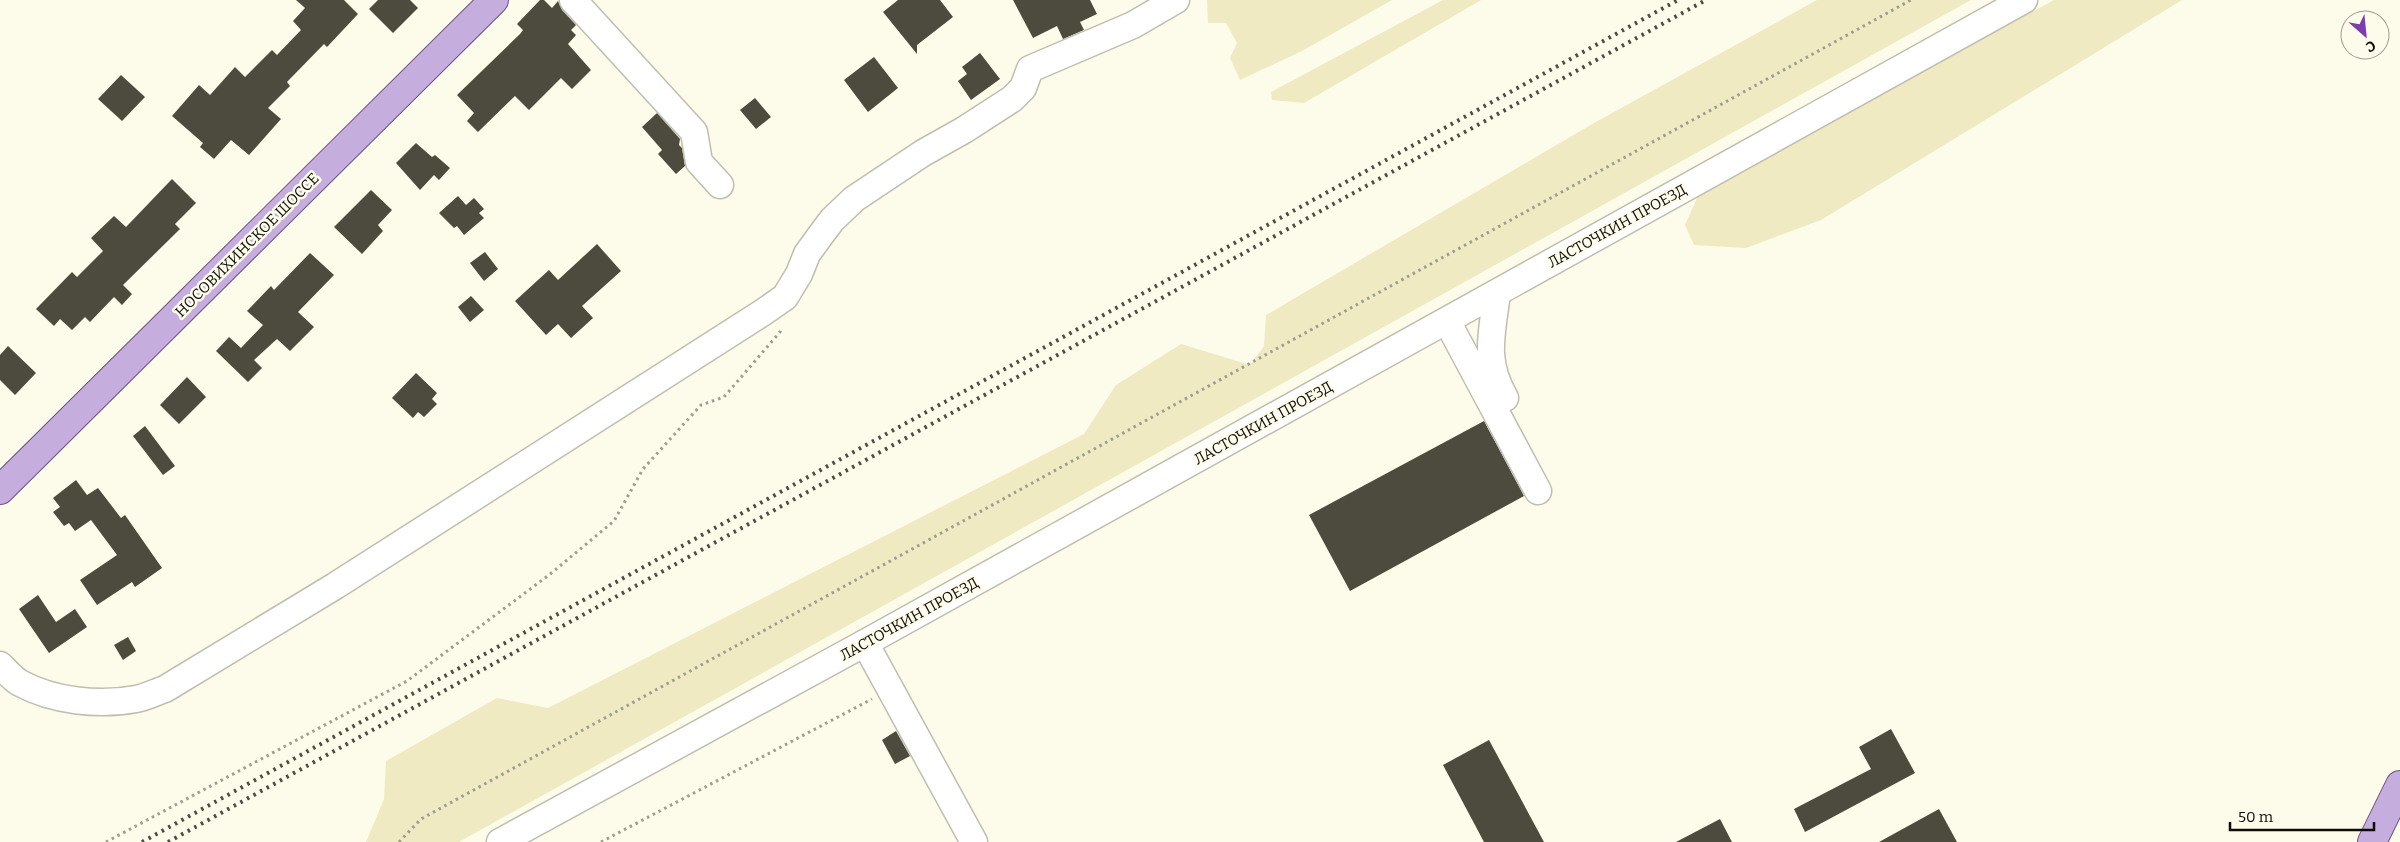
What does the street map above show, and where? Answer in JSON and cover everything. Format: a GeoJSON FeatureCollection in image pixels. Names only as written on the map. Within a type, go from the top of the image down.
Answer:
{"type":"FeatureCollection","features":[{"type":"Feature","properties":{"kind":"main road","name":"НОСОВИХИНСКОЕ ШОССЕ"},"geometry":{"type":"LineString","coordinates":[[0,490],[494,0]]}},
{"type":"Feature","properties":{"kind":"main road"},"geometry":{"type":"LineString","coordinates":[[2372,842],[2400,785]]}},
{"type":"Feature","properties":{"kind":"street"},"geometry":{"type":"LineString","coordinates":[[573,0],[694,132],[699,162],[720,185]]}},
{"type":"Feature","properties":{"kind":"street"},"geometry":{"type":"LineString","coordinates":[[0,665],[18,682],[42,692],[73,699],[104,701],[137,699],[165,689],[335,586],[785,297],[799,274],[807,254],[832,220],[854,199],[923,152],[964,130],[1012,98],[1023,88],[1030,69],[1133,25],[1176,0]]}},
{"type":"Feature","properties":{"kind":"street","name":"ЛАСТОЧКИН ПРОЕЗД"},"geometry":{"type":"LineString","coordinates":[[500,842],[866,643],[2024,0]]}},
{"type":"Feature","properties":{"kind":"street"},"geometry":{"type":"LineString","coordinates":[[1468,360],[1470,382],[1497,410],[1490,353],[1496,293]]}},
{"type":"Feature","properties":{"kind":"street"},"geometry":{"type":"LineString","coordinates":[[1446,321],[1538,491]]}},
{"type":"Feature","properties":{"kind":"street"},"geometry":{"type":"LineString","coordinates":[[866,643],[974,842]]}},
{"type":"Feature","properties":{"kind":"path"},"geometry":{"type":"LineString","coordinates":[[399,842],[420,819],[1911,0]]}},
{"type":"Feature","properties":{"kind":"path"},"geometry":{"type":"LineString","coordinates":[[106,842],[407,681],[549,575],[614,521],[643,469],[701,405],[724,397],[780,332],[785,297]]}},
{"type":"Feature","properties":{"kind":"path"},"geometry":{"type":"LineString","coordinates":[[600,842],[891,689]]}},
{"type":"Feature","properties":{"kind":"shaded area"},"geometry":{"type":"Polygon","coordinates":[[[1207,0],[1392,0],[1302,51],[1240,80],[1230,58],[1237,43],[1226,23],[1208,23],[1207,0]]]}},
{"type":"Feature","properties":{"kind":"shaded area"},"geometry":{"type":"Polygon","coordinates":[[[1443,0],[1481,0],[1304,103],[1272,100],[1271,92],[1443,0]]]}},
{"type":"Feature","properties":{"kind":"shaded area"},"geometry":{"type":"Polygon","coordinates":[[[1817,0],[1971,0],[459,842],[366,842],[384,799],[386,761],[497,698],[548,708],[1084,434],[1116,385],[1181,344],[1250,365],[1264,346],[1266,315],[1594,123],[1817,0]]]}},
{"type":"Feature","properties":{"kind":"shaded area"},"geometry":{"type":"Polygon","coordinates":[[[2054,0],[2182,0],[1821,220],[1746,248],[1694,245],[1685,225],[1698,196],[2054,0]]]}},
{"type":"Feature","properties":{"kind":"building"},"geometry":{"type":"Polygon","coordinates":[[[296,0],[344,0],[358,14],[327,47],[324,44],[287,82],[290,86],[268,108],[281,119],[249,155],[231,140],[214,159],[200,147],[203,143],[172,116],[199,85],[210,95],[235,67],[245,77],[272,50],[277,55],[301,30],[293,21],[305,8],[296,0]]]}},
{"type":"Feature","properties":{"kind":"building"},"geometry":{"type":"Polygon","coordinates":[[[378,0],[410,0],[418,8],[393,33],[369,9],[378,0]]]}},
{"type":"Feature","properties":{"kind":"building"},"geometry":{"type":"Polygon","coordinates":[[[540,0],[544,0],[552,8],[558,1],[562,10],[576,25],[571,30],[576,35],[568,44],[591,70],[572,89],[561,78],[529,110],[515,96],[478,132],[467,121],[474,113],[457,95],[520,34],[523,30],[517,24],[540,0]]]}},
{"type":"Feature","properties":{"kind":"building"},"geometry":{"type":"Polygon","coordinates":[[[898,0],[940,0],[953,17],[917,45],[917,54],[883,12],[898,0]]]}},
{"type":"Feature","properties":{"kind":"building"},"geometry":{"type":"Polygon","coordinates":[[[1013,0],[1090,0],[1097,14],[1080,22],[1084,30],[1063,39],[1057,26],[1033,38],[1013,0]]]}},
{"type":"Feature","properties":{"kind":"building"},"geometry":{"type":"Polygon","coordinates":[[[980,53],[1000,79],[971,100],[958,81],[967,74],[962,67],[980,53]]]}},
{"type":"Feature","properties":{"kind":"building"},"geometry":{"type":"Polygon","coordinates":[[[874,57],[898,88],[868,112],[844,80],[874,57]]]}},
{"type":"Feature","properties":{"kind":"building"},"geometry":{"type":"Polygon","coordinates":[[[121,75],[145,97],[122,121],[98,99],[121,75]]]}},
{"type":"Feature","properties":{"kind":"building"},"geometry":{"type":"Polygon","coordinates":[[[755,98],[771,117],[756,129],[740,110],[755,98]]]}},
{"type":"Feature","properties":{"kind":"building"},"geometry":{"type":"Polygon","coordinates":[[[657,113],[680,139],[679,145],[682,148],[685,166],[676,174],[658,154],[662,150],[642,127],[657,113]]]}},
{"type":"Feature","properties":{"kind":"building"},"geometry":{"type":"Polygon","coordinates":[[[416,143],[432,157],[435,155],[450,168],[439,180],[434,175],[420,190],[396,163],[416,143]]]}},
{"type":"Feature","properties":{"kind":"building"},"geometry":{"type":"Polygon","coordinates":[[[172,179],[196,203],[175,224],[180,229],[123,285],[132,294],[122,305],[114,297],[90,322],[85,317],[72,330],[60,319],[54,326],[36,309],[72,272],[77,277],[103,251],[91,238],[114,216],[126,227],[172,179]]]}},
{"type":"Feature","properties":{"kind":"building"},"geometry":{"type":"Polygon","coordinates":[[[371,190],[392,210],[378,225],[383,231],[362,254],[334,227],[371,190]]]}},
{"type":"Feature","properties":{"kind":"building"},"geometry":{"type":"Polygon","coordinates":[[[458,196],[466,205],[474,198],[484,209],[479,213],[484,218],[464,235],[457,226],[454,228],[439,213],[458,196]]]}},
{"type":"Feature","properties":{"kind":"building"},"geometry":{"type":"Polygon","coordinates":[[[597,244],[621,271],[582,306],[593,318],[571,338],[558,324],[546,335],[515,301],[549,270],[558,280],[597,244]]]}},
{"type":"Feature","properties":{"kind":"building"},"geometry":{"type":"Polygon","coordinates":[[[485,252],[498,269],[484,281],[470,263],[485,252]]]}},
{"type":"Feature","properties":{"kind":"building"},"geometry":{"type":"Polygon","coordinates":[[[310,253],[334,275],[298,312],[314,327],[290,351],[277,339],[254,360],[262,368],[248,382],[216,351],[229,337],[241,348],[263,325],[247,311],[271,286],[274,290],[310,253]]]}},
{"type":"Feature","properties":{"kind":"building"},"geometry":{"type":"Polygon","coordinates":[[[471,296],[484,310],[470,322],[458,307],[471,296]]]}},
{"type":"Feature","properties":{"kind":"building"},"geometry":{"type":"Polygon","coordinates":[[[8,346],[36,373],[15,395],[0,380],[0,355],[8,346]]]}},
{"type":"Feature","properties":{"kind":"building"},"geometry":{"type":"Polygon","coordinates":[[[416,373],[437,393],[432,399],[437,404],[424,417],[418,412],[413,418],[392,398],[416,373]]]}},
{"type":"Feature","properties":{"kind":"building"},"geometry":{"type":"Polygon","coordinates":[[[187,377],[206,397],[179,424],[160,405],[187,377]]]}},
{"type":"Feature","properties":{"kind":"building"},"geometry":{"type":"Polygon","coordinates":[[[1484,421],[1524,496],[1350,591],[1309,515],[1484,421]]]}},
{"type":"Feature","properties":{"kind":"building"},"geometry":{"type":"Polygon","coordinates":[[[145,426],[175,466],[163,475],[133,436],[145,426]]]}},
{"type":"Feature","properties":{"kind":"building"},"geometry":{"type":"Polygon","coordinates":[[[76,480],[87,495],[98,488],[121,518],[125,515],[162,568],[135,587],[132,582],[97,605],[80,580],[117,555],[91,520],[75,531],[69,523],[64,526],[53,512],[60,507],[53,498],[76,480]]]}},
{"type":"Feature","properties":{"kind":"building"},"geometry":{"type":"Polygon","coordinates":[[[38,595],[56,622],[75,609],[87,627],[49,653],[19,609],[38,595]]]}},
{"type":"Feature","properties":{"kind":"building"},"geometry":{"type":"Polygon","coordinates":[[[128,637],[136,651],[123,660],[114,645],[128,637]]]}},
{"type":"Feature","properties":{"kind":"building"},"geometry":{"type":"Polygon","coordinates":[[[1891,729],[1915,773],[1805,832],[1794,809],[1871,769],[1859,747],[1891,729]]]}},
{"type":"Feature","properties":{"kind":"building"},"geometry":{"type":"Polygon","coordinates":[[[896,731],[910,756],[895,764],[882,740],[896,731]]]}},
{"type":"Feature","properties":{"kind":"building"},"geometry":{"type":"Polygon","coordinates":[[[1489,740],[1544,842],[1484,842],[1443,765],[1489,740]]]}},
{"type":"Feature","properties":{"kind":"building"},"geometry":{"type":"Polygon","coordinates":[[[1939,809],[1957,842],[1879,842],[1939,809]]]}},
{"type":"Feature","properties":{"kind":"building"},"geometry":{"type":"Polygon","coordinates":[[[1720,819],[1732,842],[1676,842],[1720,819]]]}},
{"type":"Feature","properties":{"kind":"railway"},"geometry":{"type":"LineString","coordinates":[[142,842],[1678,0]]}},
{"type":"Feature","properties":{"kind":"railway"},"geometry":{"type":"LineString","coordinates":[[168,842],[1706,0]]}}]}
